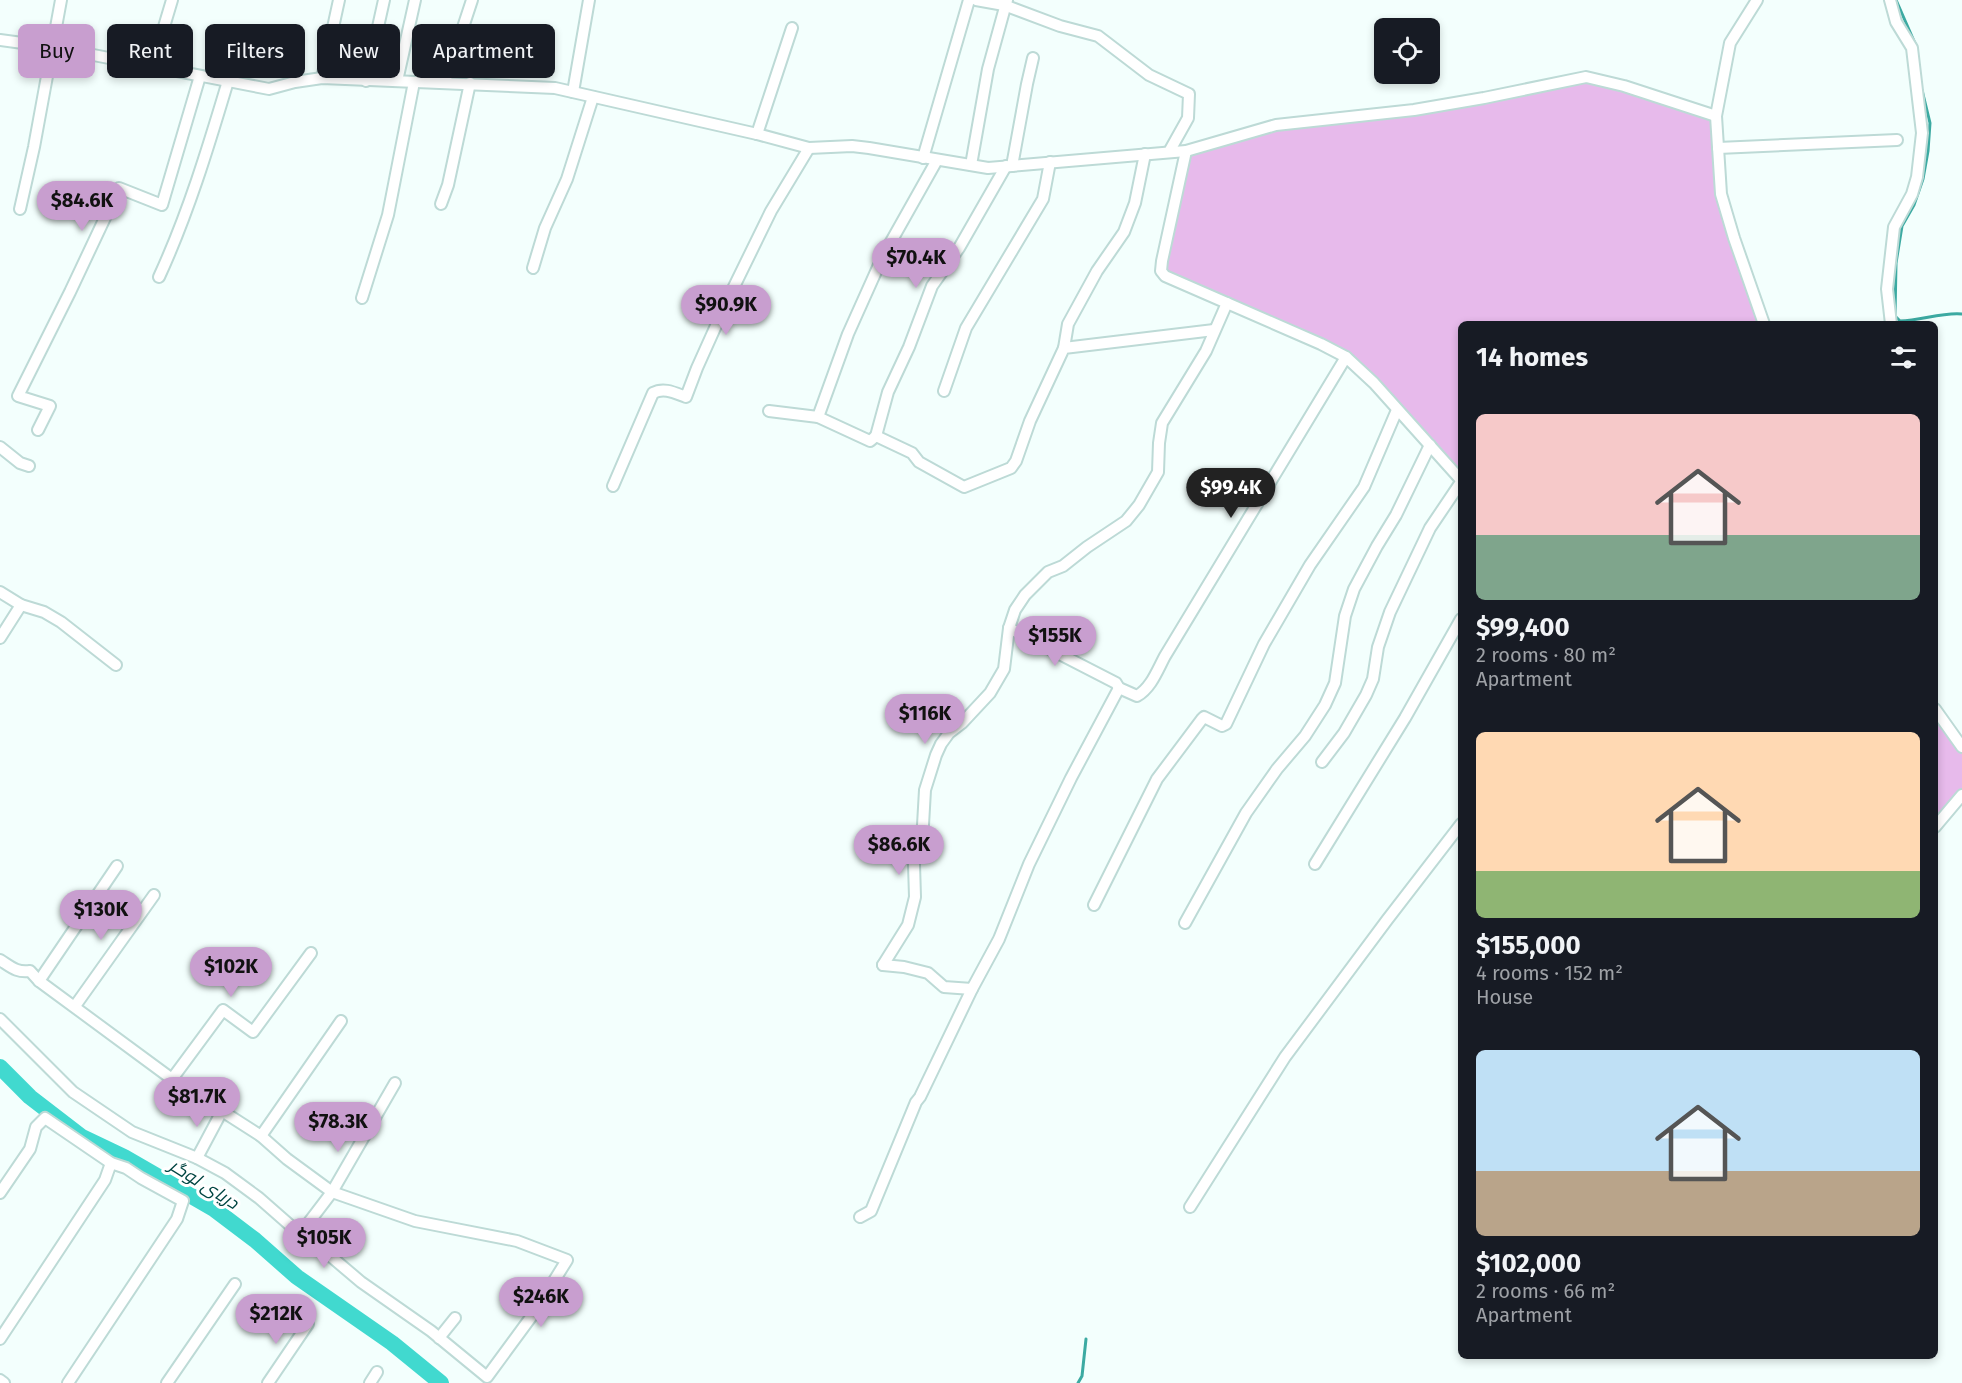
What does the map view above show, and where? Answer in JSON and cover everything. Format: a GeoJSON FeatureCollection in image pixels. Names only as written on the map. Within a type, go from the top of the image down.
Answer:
{"type":"FeatureCollection","features":[{"type":"Feature","properties":{"kind":"street"},"geometry":{"type":"LineString","coordinates":[[56,24],[61,0]]}},
{"type":"Feature","properties":{"kind":"street"},"geometry":{"type":"LineString","coordinates":[[165,24],[172,0]]}},
{"type":"Feature","properties":{"kind":"street"},"geometry":{"type":"LineString","coordinates":[[334,24],[339,0]]}},
{"type":"Feature","properties":{"kind":"street"},"geometry":{"type":"LineString","coordinates":[[366,81],[384,0]]}},
{"type":"Feature","properties":{"kind":"street"},"geometry":{"type":"LineString","coordinates":[[398,81],[415,0]]}},
{"type":"Feature","properties":{"kind":"street"},"geometry":{"type":"LineString","coordinates":[[446,82],[472,0]]}},
{"type":"Feature","properties":{"kind":"street"},"geometry":{"type":"LineString","coordinates":[[573,92],[589,0]]}},
{"type":"Feature","properties":{"kind":"street"},"geometry":{"type":"LineString","coordinates":[[923,158],[969,0]]}},
{"type":"Feature","properties":{"kind":"street"},"geometry":{"type":"LineString","coordinates":[[976,0],[1006,3],[1060,26],[1098,36],[1149,75],[1189,94],[1188,118],[1169,152]]}},
{"type":"Feature","properties":{"kind":"street"},"geometry":{"type":"LineString","coordinates":[[1757,0],[1730,43],[1716,116],[1721,194],[1763,321]]}},
{"type":"Feature","properties":{"kind":"street"},"geometry":{"type":"LineString","coordinates":[[1890,0],[1896,22],[1912,48],[1922,133],[1917,177],[1912,194],[1894,227],[1887,290],[1891,321]]}},
{"type":"Feature","properties":{"kind":"street"},"geometry":{"type":"LineString","coordinates":[[970,165],[988,69],[1006,3]]}},
{"type":"Feature","properties":{"kind":"street"},"geometry":{"type":"LineString","coordinates":[[757,134],[792,28]]}},
{"type":"Feature","properties":{"kind":"street"},"geometry":{"type":"LineString","coordinates":[[0,40],[18,42]]}},
{"type":"Feature","properties":{"kind":"street"},"geometry":{"type":"LineString","coordinates":[[769,411],[818,417],[870,441],[876,436],[888,392],[909,347],[932,286],[959,248],[1009,166],[1033,58]]}},
{"type":"Feature","properties":{"kind":"street"},"geometry":{"type":"LineString","coordinates":[[193,75],[270,89],[322,78],[555,88],[809,148],[852,146],[988,168],[1186,151],[1276,125],[1414,110],[1586,77],[1623,86],[1716,116]]}},
{"type":"Feature","properties":{"kind":"street"},"geometry":{"type":"LineString","coordinates":[[38,430],[50,406],[18,396],[119,188],[162,205],[200,76]]}},
{"type":"Feature","properties":{"kind":"street"},"geometry":{"type":"LineString","coordinates":[[20,209],[46,78]]}},
{"type":"Feature","properties":{"kind":"street"},"geometry":{"type":"LineString","coordinates":[[159,277],[173,247],[200,175],[228,81]]}},
{"type":"Feature","properties":{"kind":"street"},"geometry":{"type":"LineString","coordinates":[[362,298],[388,215],[414,82]]}},
{"type":"Feature","properties":{"kind":"street"},"geometry":{"type":"LineString","coordinates":[[441,204],[448,185],[470,84]]}},
{"type":"Feature","properties":{"kind":"street"},"geometry":{"type":"LineString","coordinates":[[533,268],[545,228],[567,178],[593,97]]}},
{"type":"Feature","properties":{"kind":"street"},"geometry":{"type":"LineString","coordinates":[[1718,148],[1897,140]]}},
{"type":"Feature","properties":{"kind":"street"},"geometry":{"type":"LineString","coordinates":[[613,486],[653,393],[666,390],[686,397],[713,330],[771,211],[809,148]]}},
{"type":"Feature","properties":{"kind":"street"},"geometry":{"type":"LineString","coordinates":[[1186,151],[1161,271],[1165,276],[1346,357],[1374,383],[1458,478]]}},
{"type":"Feature","properties":{"kind":"street"},"geometry":{"type":"LineString","coordinates":[[876,436],[912,453],[919,462],[964,487],[1007,471],[1016,461],[1030,421],[1064,348],[1068,324],[1097,271],[1124,232],[1136,203],[1145,154]]}},
{"type":"Feature","properties":{"kind":"street"},"geometry":{"type":"LineString","coordinates":[[818,417],[848,334],[883,256],[937,160]]}},
{"type":"Feature","properties":{"kind":"street"},"geometry":{"type":"LineString","coordinates":[[944,391],[963,334],[1043,200],[1050,162]]}},
{"type":"Feature","properties":{"kind":"street"},"geometry":{"type":"LineString","coordinates":[[972,989],[944,987],[928,973],[883,965],[908,926],[915,897],[914,864],[923,825],[925,790],[936,755],[949,733],[962,723],[990,693],[1004,669],[1009,628],[1015,610],[1025,596],[1048,572],[1063,566],[1087,546],[1126,521],[1139,505],[1158,472],[1162,423],[1206,351],[1227,303]]}},
{"type":"Feature","properties":{"kind":"street"},"geometry":{"type":"LineString","coordinates":[[1064,348],[1214,330]]}},
{"type":"Feature","properties":{"kind":"street"},"geometry":{"type":"LineString","coordinates":[[1009,628],[1116,682],[1119,688],[1137,696],[1144,692],[1346,357]]}},
{"type":"Feature","properties":{"kind":"street"},"geometry":{"type":"LineString","coordinates":[[1094,906],[1158,779],[1204,717],[1222,726],[1226,724],[1264,644],[1310,565],[1364,487],[1397,410]]}},
{"type":"Feature","properties":{"kind":"street"},"geometry":{"type":"LineString","coordinates":[[1185,923],[1246,813],[1277,769],[1305,736],[1325,705],[1335,683],[1345,616],[1354,589],[1396,515],[1430,445]]}},
{"type":"Feature","properties":{"kind":"street"},"geometry":{"type":"LineString","coordinates":[[0,447],[20,463],[29,466]]}},
{"type":"Feature","properties":{"kind":"street"},"geometry":{"type":"LineString","coordinates":[[1322,762],[1344,733],[1366,695],[1373,679],[1378,647],[1390,612],[1430,528],[1458,486]]}},
{"type":"Feature","properties":{"kind":"street"},"geometry":{"type":"LineString","coordinates":[[0,592],[21,605],[44,612],[61,622],[116,665]]}},
{"type":"Feature","properties":{"kind":"street"},"geometry":{"type":"LineString","coordinates":[[0,638],[21,605]]}},
{"type":"Feature","properties":{"kind":"street"},"geometry":{"type":"LineString","coordinates":[[1315,864],[1405,718],[1458,624]]}},
{"type":"Feature","properties":{"kind":"street"},"geometry":{"type":"LineString","coordinates":[[860,1217],[871,1210],[916,1101],[999,939],[1029,864],[1071,778],[1119,688]]}},
{"type":"Feature","properties":{"kind":"street"},"geometry":{"type":"LineString","coordinates":[[1938,713],[1962,747]]}},
{"type":"Feature","properties":{"kind":"street"},"geometry":{"type":"LineString","coordinates":[[1938,823],[1962,795]]}},
{"type":"Feature","properties":{"kind":"street"},"geometry":{"type":"LineString","coordinates":[[1190,1207],[1285,1057],[1458,828]]}},
{"type":"Feature","properties":{"kind":"street"},"geometry":{"type":"LineString","coordinates":[[39,981],[117,866]]}},
{"type":"Feature","properties":{"kind":"street"},"geometry":{"type":"LineString","coordinates":[[75,1006],[153,894]]}},
{"type":"Feature","properties":{"kind":"street"},"geometry":{"type":"LineString","coordinates":[[172,1079],[224,1010],[253,1032],[311,953]]}},
{"type":"Feature","properties":{"kind":"street"},"geometry":{"type":"LineString","coordinates":[[0,960],[15,970],[30,971],[39,981],[172,1079],[261,1136],[286,1159],[332,1192],[415,1221],[517,1241],[567,1260],[534,1313],[487,1377],[439,1338],[361,1282],[237,1181],[197,1158],[132,1132],[73,1092],[0,1019]]}},
{"type":"Feature","properties":{"kind":"street"},"geometry":{"type":"LineString","coordinates":[[261,1136],[341,1022]]}},
{"type":"Feature","properties":{"kind":"street"},"geometry":{"type":"LineString","coordinates":[[300,1234],[332,1192],[395,1083]]}},
{"type":"Feature","properties":{"kind":"street"},"geometry":{"type":"LineString","coordinates":[[197,1158],[222,1111]]}},
{"type":"Feature","properties":{"kind":"street"},"geometry":{"type":"LineString","coordinates":[[0,1193],[30,1149],[36,1127],[45,1118],[111,1163],[126,1168],[183,1201],[177,1219],[68,1383]]}},
{"type":"Feature","properties":{"kind":"street"},"geometry":{"type":"LineString","coordinates":[[0,1339],[105,1180],[111,1163]]}},
{"type":"Feature","properties":{"kind":"street"},"geometry":{"type":"LineString","coordinates":[[167,1383],[235,1284]]}},
{"type":"Feature","properties":{"kind":"street"},"geometry":{"type":"LineString","coordinates":[[439,1338],[455,1318]]}},
{"type":"Feature","properties":{"kind":"street"},"geometry":{"type":"LineString","coordinates":[[268,1383],[308,1324]]}},
{"type":"Feature","properties":{"kind":"street"},"geometry":{"type":"LineString","coordinates":[[370,1383],[377,1372]]}},
{"type":"Feature","properties":{"kind":"street"},"geometry":{"type":"LineString","coordinates":[[0,1380],[4,1383]]}},
{"type":"Feature","properties":{"kind":"shaded area"},"geometry":{"type":"Polygon","coordinates":[[[1586,77],[1716,116],[1721,194],[1763,321],[1458,321],[1458,477],[1346,357],[1165,276],[1186,151],[1254,131],[1414,110],[1586,77]]]}},
{"type":"Feature","properties":{"kind":"shaded area"},"geometry":{"type":"Polygon","coordinates":[[[1938,713],[1962,747],[1962,795],[1938,823],[1938,713]]]}},
{"type":"Feature","properties":{"kind":"waterway"},"geometry":{"type":"LineString","coordinates":[[1896,0],[1917,48]]}},
{"type":"Feature","properties":{"kind":"waterway"},"geometry":{"type":"LineString","coordinates":[[1922,90],[1930,123],[1928,151],[1923,179],[1914,205],[1902,226],[1896,263],[1895,316],[1900,321],[1962,314]]}},
{"type":"Feature","properties":{"kind":"waterway","name":"دریای لوگر"},"geometry":{"type":"LineString","coordinates":[[0,1067],[30,1097],[82,1137],[124,1157],[214,1209],[255,1240],[297,1277],[392,1343],[441,1383]]}},
{"type":"Feature","properties":{"kind":"waterway"},"geometry":{"type":"LineString","coordinates":[[1078,1383],[1082,1376],[1086,1339]]}}]}
